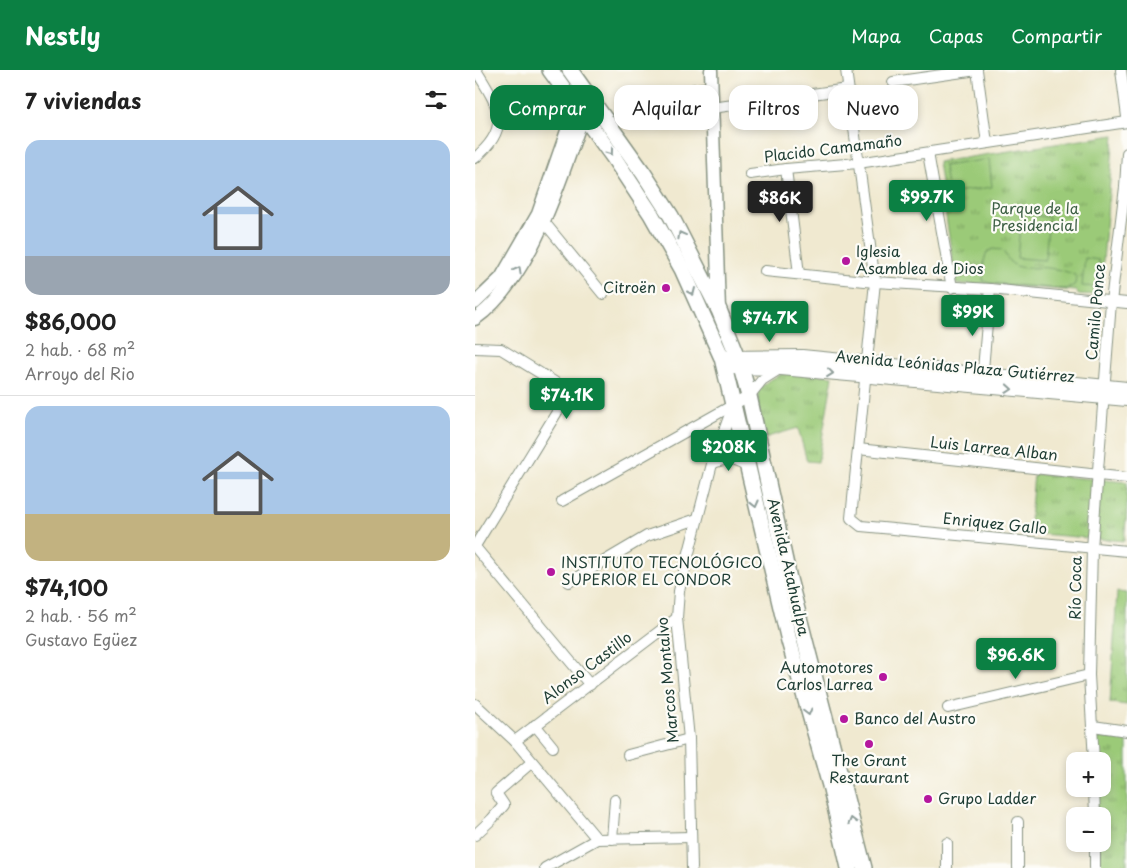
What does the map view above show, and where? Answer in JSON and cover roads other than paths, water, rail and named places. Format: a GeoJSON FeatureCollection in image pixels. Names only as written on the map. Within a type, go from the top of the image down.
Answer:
{"type":"FeatureCollection","features":[{"type":"Feature","properties":{"kind":"main road","name":"Avenida Atahualpa"},"geometry":{"type":"LineString","coordinates":[[550,70],[561,85]]}},
{"type":"Feature","properties":{"kind":"main road","name":"Avenida Atahualpa"},"geometry":{"type":"LineString","coordinates":[[570,70],[581,85]]}},
{"type":"Feature","properties":{"kind":"main road","name":"Avenida Atahualpa"},"geometry":{"type":"LineString","coordinates":[[604,117],[671,216],[719,310],[739,362],[749,396],[789,579],[862,866]]}},
{"type":"Feature","properties":{"kind":"main road","name":"Avenida Atahualpa"},"geometry":{"type":"LineString","coordinates":[[593,130],[651,214],[682,268],[723,363],[789,642],[831,789],[862,866]]}},
{"type":"Feature","properties":{"kind":"main road","name":"Avenida Leónidas Plaza Gutiérrez"},"geometry":{"type":"LineString","coordinates":[[739,362],[802,357],[866,370]]}},
{"type":"Feature","properties":{"kind":"main road"},"geometry":{"type":"LineString","coordinates":[[723,363],[739,362]]}},
{"type":"Feature","properties":{"kind":"main road","name":"Avenida Leónidas Plaza Gutiérrez"},"geometry":{"type":"LineString","coordinates":[[739,362],[781,368],[866,370],[1103,391],[1127,388]]}},
{"type":"Feature","properties":{"kind":"main road","name":"Avenida Leónidas Plaza Gutiérrez"},"geometry":{"type":"LineString","coordinates":[[1103,391],[1127,399]]}},
{"type":"Feature","properties":{"kind":"street"},"geometry":{"type":"LineString","coordinates":[[475,158],[489,146],[498,131],[495,101],[476,70]]}},
{"type":"Feature","properties":{"kind":"street"},"geometry":{"type":"LineString","coordinates":[[711,70],[711,85]]}},
{"type":"Feature","properties":{"kind":"street"},"geometry":{"type":"LineString","coordinates":[[845,70],[847,85]]}},
{"type":"Feature","properties":{"kind":"street"},"geometry":{"type":"LineString","coordinates":[[893,82],[977,70],[987,143]]}},
{"type":"Feature","properties":{"kind":"street"},"geometry":{"type":"LineString","coordinates":[[1121,70],[1127,117]]}},
{"type":"Feature","properties":{"kind":"street"},"geometry":{"type":"LineString","coordinates":[[719,107],[828,92]]}},
{"type":"Feature","properties":{"kind":"street","name":"Placido Camamaño"},"geometry":{"type":"LineString","coordinates":[[750,174],[858,163],[1127,122]]}},
{"type":"Feature","properties":{"kind":"street"},"geometry":{"type":"LineString","coordinates":[[475,320],[509,286],[541,219],[573,130]]}},
{"type":"Feature","properties":{"kind":"street"},"geometry":{"type":"LineString","coordinates":[[713,130],[719,310]]}},
{"type":"Feature","properties":{"kind":"street"},"geometry":{"type":"LineString","coordinates":[[854,130],[875,282],[858,449]]}},
{"type":"Feature","properties":{"kind":"street"},"geometry":{"type":"LineString","coordinates":[[928,153],[951,288]]}},
{"type":"Feature","properties":{"kind":"street","name":"Camilo Ponce"},"geometry":{"type":"LineString","coordinates":[[1099,475],[1103,391],[1111,302],[1126,187],[1127,153]]}},
{"type":"Feature","properties":{"kind":"street"},"geometry":{"type":"LineString","coordinates":[[786,169],[799,274]]}},
{"type":"Feature","properties":{"kind":"street"},"geometry":{"type":"LineString","coordinates":[[541,219],[603,294]]}},
{"type":"Feature","properties":{"kind":"street"},"geometry":{"type":"LineString","coordinates":[[475,303],[501,278],[541,219]]}},
{"type":"Feature","properties":{"kind":"street"},"geometry":{"type":"LineString","coordinates":[[765,271],[875,282],[990,289],[1127,303]]}},
{"type":"Feature","properties":{"kind":"street"},"geometry":{"type":"LineString","coordinates":[[982,380],[990,289]]}},
{"type":"Feature","properties":{"kind":"street"},"geometry":{"type":"LineString","coordinates":[[475,348],[501,349],[566,391],[565,399],[475,546],[590,684]]}},
{"type":"Feature","properties":{"kind":"street"},"geometry":{"type":"LineString","coordinates":[[562,501],[749,396],[762,380],[781,368]]}},
{"type":"Feature","properties":{"kind":"street","name":"Marcos Montalvo"},"geometry":{"type":"LineString","coordinates":[[692,868],[689,739],[677,618],[679,591],[712,464],[734,405]]}},
{"type":"Feature","properties":{"kind":"street","name":"Luis Larrea Alban"},"geometry":{"type":"LineString","coordinates":[[858,449],[1127,478]]}},
{"type":"Feature","properties":{"kind":"street","name":"Enriquez Gallo"},"geometry":{"type":"LineString","coordinates":[[858,449],[851,518],[861,526],[1127,551]]}},
{"type":"Feature","properties":{"kind":"street"},"geometry":{"type":"LineString","coordinates":[[712,464],[727,458],[746,466]]}},
{"type":"Feature","properties":{"kind":"street","name":"Río Coca"},"geometry":{"type":"LineString","coordinates":[[1094,752],[1089,675],[1092,548],[1099,475]]}},
{"type":"Feature","properties":{"kind":"street"},"geometry":{"type":"LineString","coordinates":[[569,582],[647,536],[697,519]]}},
{"type":"Feature","properties":{"kind":"street","name":"Alonso Castillo"},"geometry":{"type":"LineString","coordinates":[[515,741],[677,618]]}},
{"type":"Feature","properties":{"kind":"street"},"geometry":{"type":"LineString","coordinates":[[948,708],[1089,675]]}},
{"type":"Feature","properties":{"kind":"street"},"geometry":{"type":"LineString","coordinates":[[475,704],[515,741],[597,839]]}},
{"type":"Feature","properties":{"kind":"street"},"geometry":{"type":"LineString","coordinates":[[535,725],[553,747]]}},
{"type":"Feature","properties":{"kind":"street"},"geometry":{"type":"LineString","coordinates":[[1093,726],[1127,731]]}},
{"type":"Feature","properties":{"kind":"street"},"geometry":{"type":"LineString","coordinates":[[629,755],[689,739]]}},
{"type":"Feature","properties":{"kind":"street"},"geometry":{"type":"LineString","coordinates":[[475,835],[504,805],[496,793],[532,762]]}},
{"type":"Feature","properties":{"kind":"street"},"geometry":{"type":"LineString","coordinates":[[612,839],[615,800]]}},
{"type":"Feature","properties":{"kind":"street"},"geometry":{"type":"LineString","coordinates":[[1018,822],[1018,868]]}},
{"type":"Feature","properties":{"kind":"street"},"geometry":{"type":"LineString","coordinates":[[545,868],[597,839],[691,837]]}},
{"type":"Feature","properties":{"kind":"street"},"geometry":{"type":"LineString","coordinates":[[947,843],[947,868]]}},
{"type":"Feature","properties":{"kind":"street"},"geometry":{"type":"LineString","coordinates":[[1095,852],[1095,868]]}},
{"type":"Feature","properties":{"kind":"place","name":"Iglesia Asamblea de Dios"},"geometry":{"type":"Point","coordinates":[846,261]}},
{"type":"Feature","properties":{"kind":"place","name":"Citroën"},"geometry":{"type":"Point","coordinates":[666,288]}},
{"type":"Feature","properties":{"kind":"place","name":"INSTITUTO TECNOLÓGICO SUPERIOR EL CONDOR"},"geometry":{"type":"Point","coordinates":[551,572]}},
{"type":"Feature","properties":{"kind":"place","name":"Automotores Carlos Larrea"},"geometry":{"type":"Point","coordinates":[883,677]}},
{"type":"Feature","properties":{"kind":"place","name":"Banco del Austro"},"geometry":{"type":"Point","coordinates":[844,719]}},
{"type":"Feature","properties":{"kind":"place","name":"The Grant Restaurant"},"geometry":{"type":"Point","coordinates":[869,744]}},
{"type":"Feature","properties":{"kind":"place","name":"Grupo Ladder"},"geometry":{"type":"Point","coordinates":[928,799]}},
{"type":"Feature","properties":{"kind":"park label","name":"Parque de la Presidencial"},"geometry":{"type":"Point","coordinates":[1035,218]}}]}
